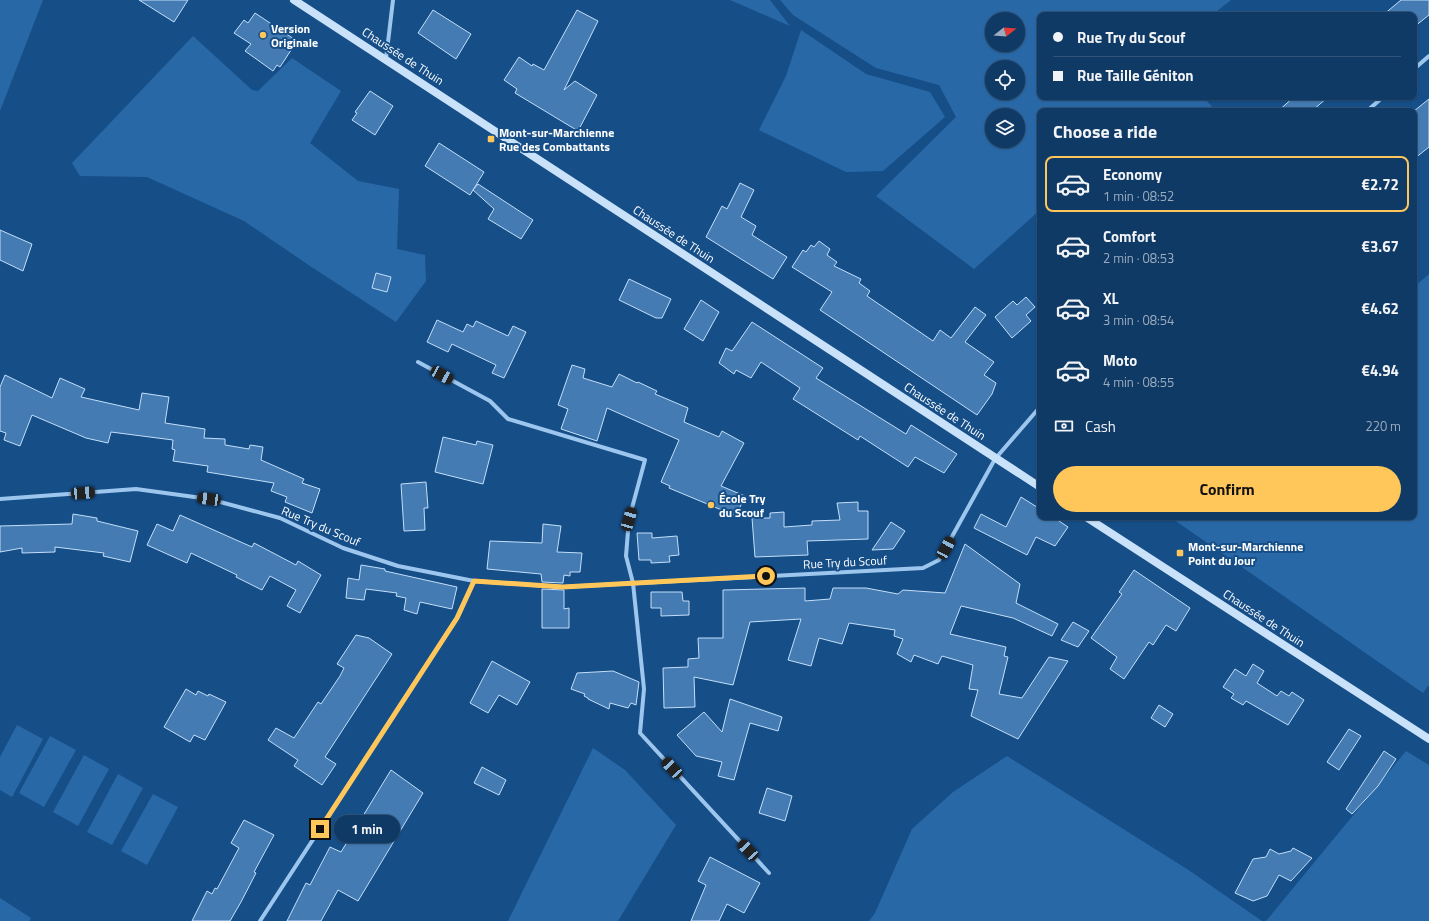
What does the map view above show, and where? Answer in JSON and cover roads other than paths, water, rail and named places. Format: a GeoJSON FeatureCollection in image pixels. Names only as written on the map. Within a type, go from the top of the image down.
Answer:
{"type":"FeatureCollection","features":[{"type":"Feature","properties":{"kind":"main road","name":"Chaussée de Thuin"},"geometry":{"type":"LineString","coordinates":[[294,0],[1037,486]]}},
{"type":"Feature","properties":{"kind":"main road","name":"Chaussée de Thuin"},"geometry":{"type":"LineString","coordinates":[[1091,520],[1429,739]]}},
{"type":"Feature","properties":{"kind":"street"},"geometry":{"type":"LineString","coordinates":[[386,59],[393,0]]}},
{"type":"Feature","properties":{"kind":"street"},"geometry":{"type":"LineString","coordinates":[[1417,66],[1429,56]]}},
{"type":"Feature","properties":{"kind":"street"},"geometry":{"type":"LineString","coordinates":[[1370,108],[1380,100]]}},
{"type":"Feature","properties":{"kind":"street"},"geometry":{"type":"LineString","coordinates":[[418,362],[490,401],[508,419],[645,460],[629,519],[626,556],[633,583],[644,689],[640,734],[769,873]]}},
{"type":"Feature","properties":{"kind":"street","name":"Rue Try du Scouf"},"geometry":{"type":"LineString","coordinates":[[0,499],[136,489],[209,499],[280,518],[343,548],[398,566],[474,581],[563,587],[923,568],[939,560],[995,458],[1037,410]]}},
{"type":"Feature","properties":{"kind":"street"},"geometry":{"type":"LineString","coordinates":[[260,921],[457,618],[474,581]]}},
{"type":"Feature","properties":{"kind":"place","name":"Version Originale"},"geometry":{"type":"Point","coordinates":[263,35]}},
{"type":"Feature","properties":{"kind":"place","name":"Mont-sur-Marchienne Rue des Combattants"},"geometry":{"type":"Point","coordinates":[491,139]}},
{"type":"Feature","properties":{"kind":"place","name":"École Try du Scouf"},"geometry":{"type":"Point","coordinates":[711,505]}},
{"type":"Feature","properties":{"kind":"place","name":"Mont-sur-Marchienne Point du Jour"},"geometry":{"type":"Point","coordinates":[1180,553]}}]}
